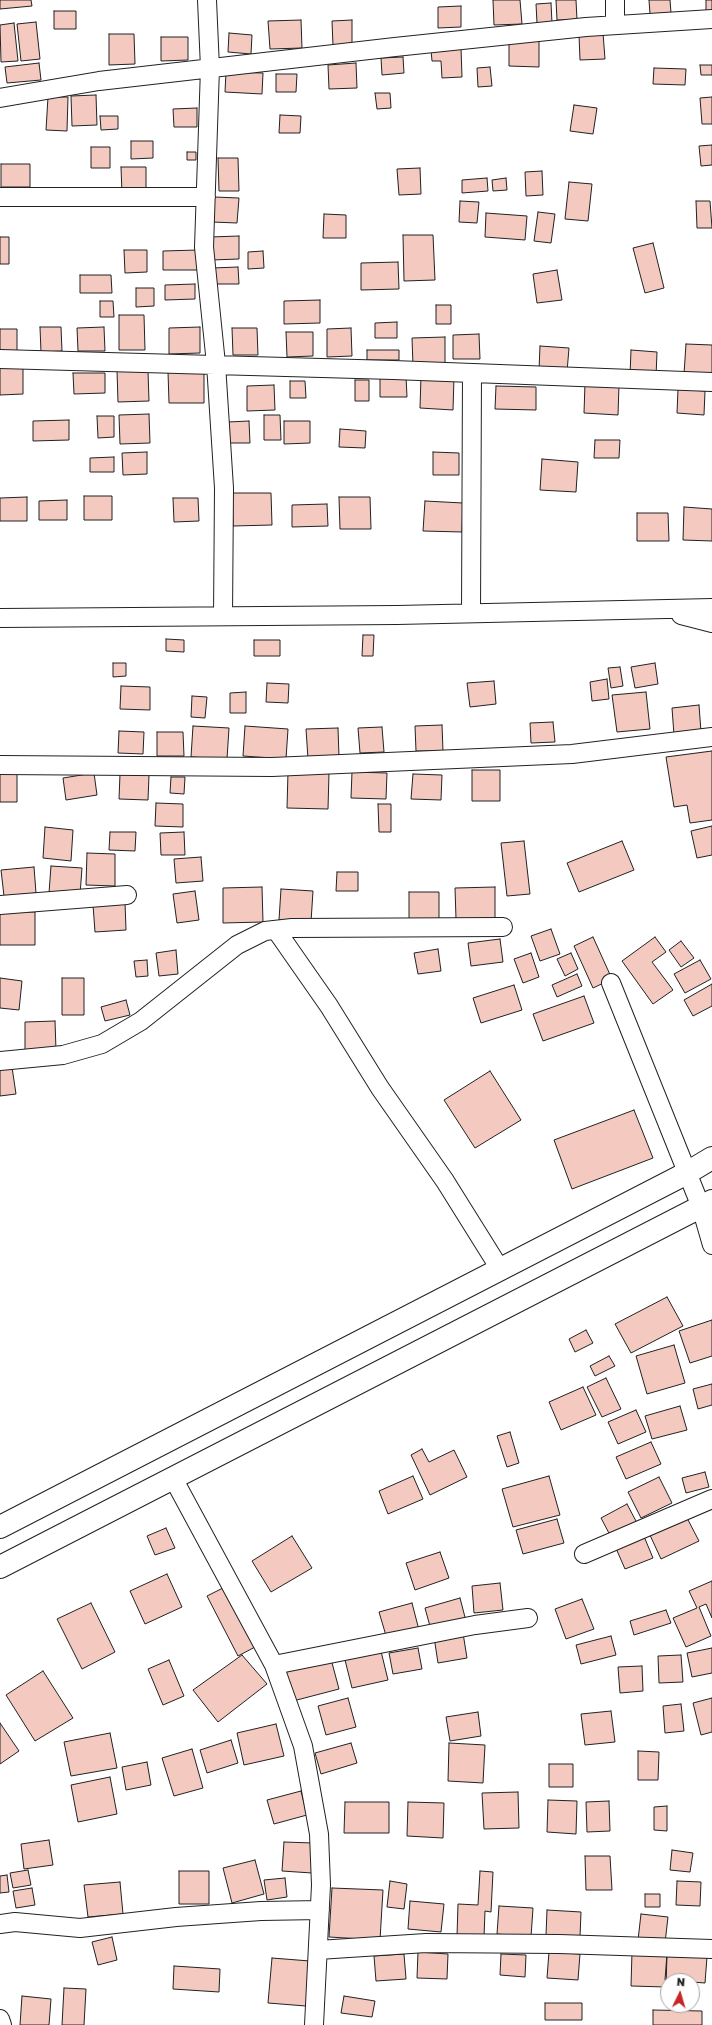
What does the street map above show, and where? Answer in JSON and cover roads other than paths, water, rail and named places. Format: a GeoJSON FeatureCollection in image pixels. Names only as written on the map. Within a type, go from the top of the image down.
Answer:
{"type":"FeatureCollection","features":[{"type":"Feature","properties":{"kind":"main road"},"geometry":{"type":"LineString","coordinates":[[0,1527],[687,1173],[712,1158]]}},
{"type":"Feature","properties":{"kind":"main road"},"geometry":{"type":"LineString","coordinates":[[0,1567],[706,1204]]}},
{"type":"Feature","properties":{"kind":"street"},"geometry":{"type":"LineString","coordinates":[[207,0],[210,68],[204,247],[216,364],[224,488],[222,616]]}},
{"type":"Feature","properties":{"kind":"street"},"geometry":{"type":"LineString","coordinates":[[614,0],[615,25]]}},
{"type":"Feature","properties":{"kind":"street"},"geometry":{"type":"LineString","coordinates":[[0,98],[99,81],[396,46],[615,25],[712,19]]}},
{"type":"Feature","properties":{"kind":"street"},"geometry":{"type":"LineString","coordinates":[[0,197],[206,197]]}},
{"type":"Feature","properties":{"kind":"street"},"geometry":{"type":"LineString","coordinates":[[0,359],[216,364],[712,382]]}},
{"type":"Feature","properties":{"kind":"street"},"geometry":{"type":"LineString","coordinates":[[471,613],[472,373]]}},
{"type":"Feature","properties":{"kind":"street"},"geometry":{"type":"LineString","coordinates":[[0,618],[471,613],[651,608],[712,608]]}},
{"type":"Feature","properties":{"kind":"street"},"geometry":{"type":"LineString","coordinates":[[651,608],[712,623]]}},
{"type":"Feature","properties":{"kind":"street"},"geometry":{"type":"LineString","coordinates":[[0,765],[272,767],[572,754],[712,737]]}},
{"type":"Feature","properties":{"kind":"street"},"geometry":{"type":"LineString","coordinates":[[0,905],[127,895]]}},
{"type":"Feature","properties":{"kind":"street"},"geometry":{"type":"LineString","coordinates":[[0,1061],[63,1055],[102,1044],[141,1021],[237,945],[265,931],[292,928],[503,927]]}},
{"type":"Feature","properties":{"kind":"street"},"geometry":{"type":"LineString","coordinates":[[276,930],[329,1006],[380,1088],[445,1181],[500,1269]]}},
{"type":"Feature","properties":{"kind":"street"},"geometry":{"type":"LineString","coordinates":[[611,983],[687,1173],[706,1204],[712,1245]]}},
{"type":"Feature","properties":{"kind":"street"},"geometry":{"type":"LineString","coordinates":[[173,1478],[274,1665],[303,1746],[319,1834],[321,1885],[314,2025]]}},
{"type":"Feature","properties":{"kind":"street"},"geometry":{"type":"LineString","coordinates":[[584,1554],[712,1499]]}},
{"type":"Feature","properties":{"kind":"street"},"geometry":{"type":"LineString","coordinates":[[274,1665],[475,1625],[528,1618]]}},
{"type":"Feature","properties":{"kind":"street"},"geometry":{"type":"LineString","coordinates":[[0,1924],[15,1922],[80,1928],[176,1916],[261,1911],[320,1910]]}},
{"type":"Feature","properties":{"kind":"street"},"geometry":{"type":"LineString","coordinates":[[318,1950],[426,1943],[566,1944],[712,1948]]}},
{"type":"Feature","properties":{"kind":"street"},"geometry":{"type":"LineString","coordinates":[[0,2019],[2,2025]]}}]}
